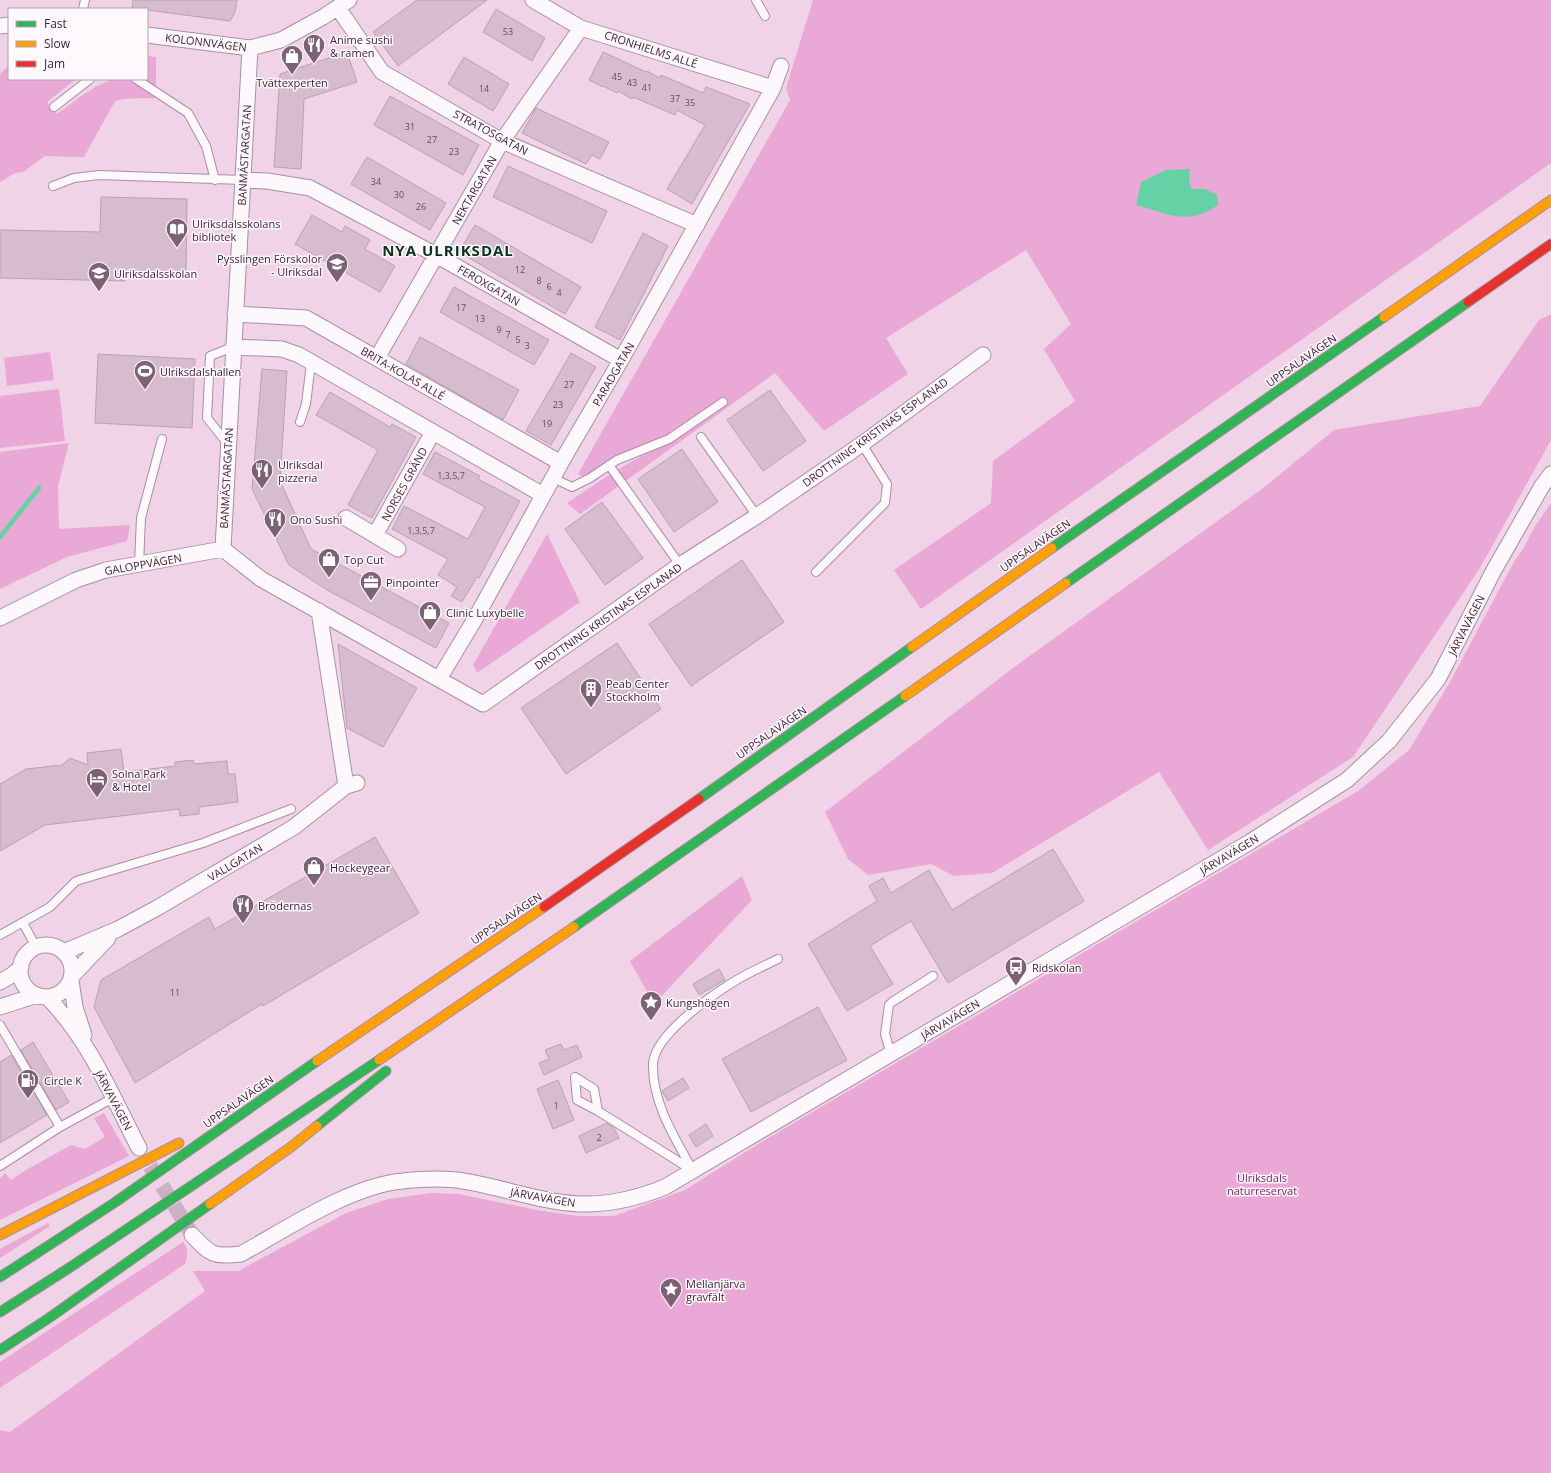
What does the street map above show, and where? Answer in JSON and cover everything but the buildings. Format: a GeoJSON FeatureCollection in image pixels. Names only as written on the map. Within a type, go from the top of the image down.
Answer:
{"type":"FeatureCollection","features":[{"type":"Feature","properties":{"kind":"highway","name":"UPPSALAVÄGEN"},"geometry":{"type":"LineString","coordinates":[[0,1277],[114,1203],[266,1096],[636,844],[990,591],[1551,200]]}},
{"type":"Feature","properties":{"kind":"highway"},"geometry":{"type":"LineString","coordinates":[[0,1312],[69,1268],[505,975],[1551,244]]}},
{"type":"Feature","properties":{"kind":"highway"},"geometry":{"type":"LineString","coordinates":[[419,1044],[505,975]]}},
{"type":"Feature","properties":{"kind":"highway"},"geometry":{"type":"LineString","coordinates":[[0,1350],[48,1318],[291,1147],[395,1064]]}},
{"type":"Feature","properties":{"kind":"highway"},"geometry":{"type":"LineString","coordinates":[[198,1132],[266,1096]]}},
{"type":"Feature","properties":{"kind":"highway"},"geometry":{"type":"LineString","coordinates":[[0,1234],[184,1140]]}},
{"type":"Feature","properties":{"kind":"street","name":"CRONHIELMS ALLÉ"},"geometry":{"type":"LineString","coordinates":[[533,0],[581,28],[773,88]]}},
{"type":"Feature","properties":{"kind":"street","name":"KOLONNVÄGEN"},"geometry":{"type":"LineString","coordinates":[[148,35],[250,48],[281,40],[343,4]]}},
{"type":"Feature","properties":{"kind":"street","name":"STRATOSGATAN"},"geometry":{"type":"LineString","coordinates":[[343,4],[382,72],[502,141],[697,225]]}},
{"type":"Feature","properties":{"kind":"street","name":"NEKTARGATAN"},"geometry":{"type":"LineString","coordinates":[[377,358],[502,141],[581,28]]}},
{"type":"Feature","properties":{"kind":"street","name":"BANMÄSTARGATAN"},"geometry":{"type":"LineString","coordinates":[[223,549],[227,443],[250,48]]}},
{"type":"Feature","properties":{"kind":"street","name":"PARADGATAN"},"geometry":{"type":"LineString","coordinates":[[439,679],[475,619],[561,462],[621,360],[697,225],[773,88],[781,66]]}},
{"type":"Feature","properties":{"kind":"street","name":"FEROXGATAN"},"geometry":{"type":"LineString","coordinates":[[243,180],[267,181],[310,188],[436,255],[621,360]]}},
{"type":"Feature","properties":{"kind":"street","name":"BRITA-KOLAS ALLÉ"},"geometry":{"type":"LineString","coordinates":[[235,314],[306,318],[561,462]]}},
{"type":"Feature","properties":{"kind":"street"},"geometry":{"type":"LineString","coordinates":[[233,348],[282,349],[295,354],[543,495]]}},
{"type":"Feature","properties":{"kind":"street","name":"DROTTNING KRISTINAS ESPLANAD"},"geometry":{"type":"LineString","coordinates":[[223,549],[261,579],[483,704],[680,565],[757,516],[862,444],[983,355]]}},
{"type":"Feature","properties":{"kind":"street","name":"NORSES GRÄND"},"geometry":{"type":"LineString","coordinates":[[375,535],[433,432]]}},
{"type":"Feature","properties":{"kind":"street","name":"JÄRVAVÄGEN"},"geometry":{"type":"LineString","coordinates":[[192,1235],[210,1253],[224,1256],[241,1254],[338,1201],[369,1188],[402,1181],[462,1181],[549,1200],[580,1204],[641,1196],[665,1188],[1250,842],[1347,780],[1389,741],[1438,679],[1494,570],[1542,486],[1551,474]]}},
{"type":"Feature","properties":{"kind":"street"},"geometry":{"type":"LineString","coordinates":[[346,518],[398,549]]}},
{"type":"Feature","properties":{"kind":"street","name":"GALOPPVÄGEN"},"geometry":{"type":"LineString","coordinates":[[0,618],[76,580],[106,570],[223,549]]}},
{"type":"Feature","properties":{"kind":"street","name":"VALLGATAN"},"geometry":{"type":"LineString","coordinates":[[64,952],[118,929],[294,827],[352,784],[319,611]]}},
{"type":"Feature","properties":{"kind":"street","name":"VALLGATAN"},"geometry":{"type":"LineString","coordinates":[[71,979],[93,952],[118,929]]}},
{"type":"Feature","properties":{"kind":"street"},"geometry":{"type":"LineString","coordinates":[[0,1007],[42,996],[58,995],[66,989],[71,979],[72,967],[64,952],[55,947],[46,945],[36,947],[29,952],[23,959],[21,967],[21,976],[24,984],[30,991],[42,996]]}},
{"type":"Feature","properties":{"kind":"street"},"geometry":{"type":"LineString","coordinates":[[0,982],[12,975],[21,967]]}},
{"type":"Feature","properties":{"kind":"street","name":"JÄRVAVÄGEN"},"geometry":{"type":"LineString","coordinates":[[71,979],[75,1007],[89,1052]]}},
{"type":"Feature","properties":{"kind":"street","name":"JÄRVAVÄGEN"},"geometry":{"type":"LineString","coordinates":[[42,996],[62,1012],[89,1052],[140,1148]]}},
{"type":"Feature","properties":{"kind":"lane"},"geometry":{"type":"LineString","coordinates":[[756,0],[765,16]]}},
{"type":"Feature","properties":{"kind":"lane"},"geometry":{"type":"LineString","coordinates":[[54,107],[89,80]]}},
{"type":"Feature","properties":{"kind":"lane"},"geometry":{"type":"LineString","coordinates":[[137,80],[188,114],[206,146],[215,180]]}},
{"type":"Feature","properties":{"kind":"lane"},"geometry":{"type":"LineString","coordinates":[[53,186],[74,178],[98,175],[243,180]]}},
{"type":"Feature","properties":{"kind":"lane"},"geometry":{"type":"LineString","coordinates":[[227,443],[207,418],[210,356],[233,348]]}},
{"type":"Feature","properties":{"kind":"lane"},"geometry":{"type":"LineString","coordinates":[[300,422],[306,404],[311,363]]}},
{"type":"Feature","properties":{"kind":"lane"},"geometry":{"type":"LineString","coordinates":[[553,478],[572,487],[590,478],[617,460],[669,439],[723,402]]}},
{"type":"Feature","properties":{"kind":"lane"},"geometry":{"type":"LineString","coordinates":[[701,437],[757,516]]}},
{"type":"Feature","properties":{"kind":"lane"},"geometry":{"type":"LineString","coordinates":[[139,565],[141,518],[162,439]]}},
{"type":"Feature","properties":{"kind":"lane"},"geometry":{"type":"LineString","coordinates":[[816,572],[885,503],[887,484],[862,444]]}},
{"type":"Feature","properties":{"kind":"lane"},"geometry":{"type":"LineString","coordinates":[[609,465],[680,565]]}},
{"type":"Feature","properties":{"kind":"lane"},"geometry":{"type":"LineString","coordinates":[[0,935],[50,907],[76,881],[204,843],[291,809]]}},
{"type":"Feature","properties":{"kind":"lane"},"geometry":{"type":"LineString","coordinates":[[23,923],[36,947]]}},
{"type":"Feature","properties":{"kind":"lane"},"geometry":{"type":"LineString","coordinates":[[693,1171],[667,1123],[657,1093],[653,1063],[657,1049],[671,1032],[693,1011],[734,981],[778,959]]}},
{"type":"Feature","properties":{"kind":"lane"},"geometry":{"type":"LineString","coordinates":[[890,1054],[885,1034],[889,1005],[933,976]]}},
{"type":"Feature","properties":{"kind":"lane"},"geometry":{"type":"LineString","coordinates":[[0,1025],[60,1127]]}},
{"type":"Feature","properties":{"kind":"lane"},"geometry":{"type":"LineString","coordinates":[[0,1166],[60,1127],[113,1098]]}},
{"type":"Feature","properties":{"kind":"lane"},"geometry":{"type":"LineString","coordinates":[[598,1111],[693,1171]]}},
{"type":"Feature","properties":{"kind":"green space"},"geometry":{"type":"Polygon","coordinates":[[[813,0],[1551,0],[1551,163],[921,609],[894,570],[991,503],[993,461],[1075,401],[1044,349],[1071,324],[1026,250],[886,338],[908,374],[824,431],[775,373],[580,514],[567,503],[623,466],[659,448],[656,440],[583,477],[578,474],[790,100],[786,88],[813,0]]]}},
{"type":"Feature","properties":{"kind":"green space"},"geometry":{"type":"Polygon","coordinates":[[[148,56],[156,57],[156,88],[145,80],[148,80],[148,56]]]}},
{"type":"Feature","properties":{"kind":"green space"},"geometry":{"type":"Polygon","coordinates":[[[8,66],[8,80],[75,80],[47,102],[57,114],[90,90],[114,80],[130,80],[135,82],[156,98],[115,101],[84,157],[45,156],[23,172],[15,173],[0,182],[0,74],[8,66]]]}},
{"type":"Feature","properties":{"kind":"green space"},"geometry":{"type":"Polygon","coordinates":[[[1551,314],[1551,440],[1480,568],[1353,757],[1208,850],[1159,772],[992,873],[954,876],[931,864],[868,875],[848,859],[825,812],[1013,668],[1262,489],[1334,430],[1480,406],[1539,320],[1551,314]]]}},
{"type":"Feature","properties":{"kind":"green space"},"geometry":{"type":"Polygon","coordinates":[[[50,352],[54,380],[7,386],[4,358],[50,352]]]}},
{"type":"Feature","properties":{"kind":"green space"},"geometry":{"type":"Polygon","coordinates":[[[59,389],[65,441],[0,448],[0,396],[59,389]]]}},
{"type":"Feature","properties":{"kind":"green space"},"geometry":{"type":"Polygon","coordinates":[[[69,443],[58,486],[59,529],[130,525],[127,541],[67,557],[0,589],[0,452],[69,443]]]}},
{"type":"Feature","properties":{"kind":"green space","name":"Ulriksdals naturreservat"},"geometry":{"type":"Polygon","coordinates":[[[1551,503],[1551,1473],[0,1473],[0,1430],[10,1432],[205,1291],[193,1271],[238,1271],[346,1213],[388,1199],[431,1193],[459,1194],[542,1211],[579,1216],[614,1216],[685,1190],[760,1143],[1358,791],[1409,750],[1450,682],[1515,560],[1551,503]]]}},
{"type":"Feature","properties":{"kind":"green space"},"geometry":{"type":"Polygon","coordinates":[[[547,534],[580,602],[477,673],[473,665],[547,534]]]}},
{"type":"Feature","properties":{"kind":"green space"},"geometry":{"type":"Polygon","coordinates":[[[742,876],[752,900],[654,1004],[630,961],[742,876]]]}},
{"type":"Feature","properties":{"kind":"green space"},"geometry":{"type":"Polygon","coordinates":[[[104,1113],[129,1156],[0,1220],[0,1179],[5,1173],[11,1180],[71,1145],[85,1149],[105,1137],[94,1118],[104,1113]]]}},
{"type":"Feature","properties":{"kind":"green space"},"geometry":{"type":"Polygon","coordinates":[[[48,1223],[50,1226],[0,1258],[0,1249],[48,1223]]]}},
{"type":"Feature","properties":{"kind":"green space"},"geometry":{"type":"Polygon","coordinates":[[[183,1242],[187,1252],[185,1264],[0,1388],[0,1362],[183,1242]]]}},
{"type":"Feature","properties":{"kind":"shaded area"},"geometry":{"type":"Polygon","coordinates":[[[1190,169],[1189,183],[1192,189],[1205,189],[1217,195],[1218,205],[1197,215],[1187,217],[1168,214],[1136,205],[1141,182],[1166,170],[1190,169]]]}},
{"type":"Feature","properties":{"kind":"waterway"},"geometry":{"type":"LineString","coordinates":[[0,537],[39,488]]}},
{"type":"Feature","properties":{"kind":"tunnel"},"geometry":{"type":"LineString","coordinates":[[150,1166],[190,1231]]}},
{"type":"Feature","properties":{"kind":"traffic: fast"},"geometry":{"type":"LineString","coordinates":[[1066,583],[1468,302]]}},
{"type":"Feature","properties":{"kind":"traffic: fast"},"geometry":{"type":"LineString","coordinates":[[1052,548],[1384,317]]}},
{"type":"Feature","properties":{"kind":"traffic: fast"},"geometry":{"type":"LineString","coordinates":[[699,799],[912,647]]}},
{"type":"Feature","properties":{"kind":"traffic: fast"},"geometry":{"type":"LineString","coordinates":[[574,927],[905,696]]}},
{"type":"Feature","properties":{"kind":"traffic: fast"},"geometry":{"type":"LineString","coordinates":[[0,1312],[69,1268],[379,1060]]}},
{"type":"Feature","properties":{"kind":"traffic: fast"},"geometry":{"type":"LineString","coordinates":[[0,1277],[114,1203],[317,1061]]}},
{"type":"Feature","properties":{"kind":"traffic: fast"},"geometry":{"type":"LineString","coordinates":[[317,1126],[386,1071]]}},
{"type":"Feature","properties":{"kind":"traffic: fast"},"geometry":{"type":"LineString","coordinates":[[0,1350],[49,1318],[210,1204]]}},
{"type":"Feature","properties":{"kind":"traffic: slow"},"geometry":{"type":"LineString","coordinates":[[1384,317],[1551,200]]}},
{"type":"Feature","properties":{"kind":"traffic: slow"},"geometry":{"type":"LineString","coordinates":[[912,647],[1052,548]]}},
{"type":"Feature","properties":{"kind":"traffic: slow"},"geometry":{"type":"LineString","coordinates":[[905,696],[1066,583]]}},
{"type":"Feature","properties":{"kind":"traffic: slow"},"geometry":{"type":"LineString","coordinates":[[317,1061],[544,907]]}},
{"type":"Feature","properties":{"kind":"traffic: slow"},"geometry":{"type":"LineString","coordinates":[[379,1060],[574,927]]}},
{"type":"Feature","properties":{"kind":"traffic: slow"},"geometry":{"type":"LineString","coordinates":[[210,1204],[291,1147],[317,1126]]}},
{"type":"Feature","properties":{"kind":"traffic: slow"},"geometry":{"type":"LineString","coordinates":[[0,1235],[179,1143]]}},
{"type":"Feature","properties":{"kind":"traffic: jam"},"geometry":{"type":"LineString","coordinates":[[1468,302],[1551,244]]}},
{"type":"Feature","properties":{"kind":"traffic: jam"},"geometry":{"type":"LineString","coordinates":[[544,907],[699,799]]}},
{"type":"Feature","properties":{"kind":"place","name":"Anime sushi & ramen"},"geometry":{"type":"Point","coordinates":[314,64]}},
{"type":"Feature","properties":{"kind":"place","name":"Tvättexperten"},"geometry":{"type":"Point","coordinates":[292,76]}},
{"type":"Feature","properties":{"kind":"place","name":"Ulriksdalsskolans bibliotek"},"geometry":{"type":"Point","coordinates":[177,248]}},
{"type":"Feature","properties":{"kind":"place","name":"Pysslingen Förskolor - Ulriksdal"},"geometry":{"type":"Point","coordinates":[337,284]}},
{"type":"Feature","properties":{"kind":"place","name":"Ulriksdalsskolan"},"geometry":{"type":"Point","coordinates":[99,292]}},
{"type":"Feature","properties":{"kind":"place","name":"Ulriksdalshallen"},"geometry":{"type":"Point","coordinates":[145,390]}},
{"type":"Feature","properties":{"kind":"place","name":"Ulriksdal pizzeria"},"geometry":{"type":"Point","coordinates":[262,490]}},
{"type":"Feature","properties":{"kind":"place","name":"Ono Sushi"},"geometry":{"type":"Point","coordinates":[275,538]}},
{"type":"Feature","properties":{"kind":"place","name":"Top Cut"},"geometry":{"type":"Point","coordinates":[329,578]}},
{"type":"Feature","properties":{"kind":"place","name":"Pinpointer"},"geometry":{"type":"Point","coordinates":[371,602]}},
{"type":"Feature","properties":{"kind":"place","name":"Clinic Luxybelle"},"geometry":{"type":"Point","coordinates":[430,632]}},
{"type":"Feature","properties":{"kind":"place","name":"Peab Center Stockholm"},"geometry":{"type":"Point","coordinates":[591,708]}},
{"type":"Feature","properties":{"kind":"place","name":"Solna Park & Hotel"},"geometry":{"type":"Point","coordinates":[97,798]}},
{"type":"Feature","properties":{"kind":"place","name":"Hockeygear"},"geometry":{"type":"Point","coordinates":[314,886]}},
{"type":"Feature","properties":{"kind":"place","name":"Brödernas"},"geometry":{"type":"Point","coordinates":[243,924]}},
{"type":"Feature","properties":{"kind":"place","name":"Ridskolan"},"geometry":{"type":"Point","coordinates":[1016,986]}},
{"type":"Feature","properties":{"kind":"place","name":"Kungshögen"},"geometry":{"type":"Point","coordinates":[651,1022]}},
{"type":"Feature","properties":{"kind":"place","name":"Circle K"},"geometry":{"type":"Point","coordinates":[28,1100]}},
{"type":"Feature","properties":{"kind":"place","name":"Mellanjärva gravfält"},"geometry":{"type":"Point","coordinates":[671,1308]}},
{"type":"Feature","properties":{"kind":"district","name":"NYA ULRIKSDAL"},"geometry":{"type":"Point","coordinates":[448,250]}}]}
